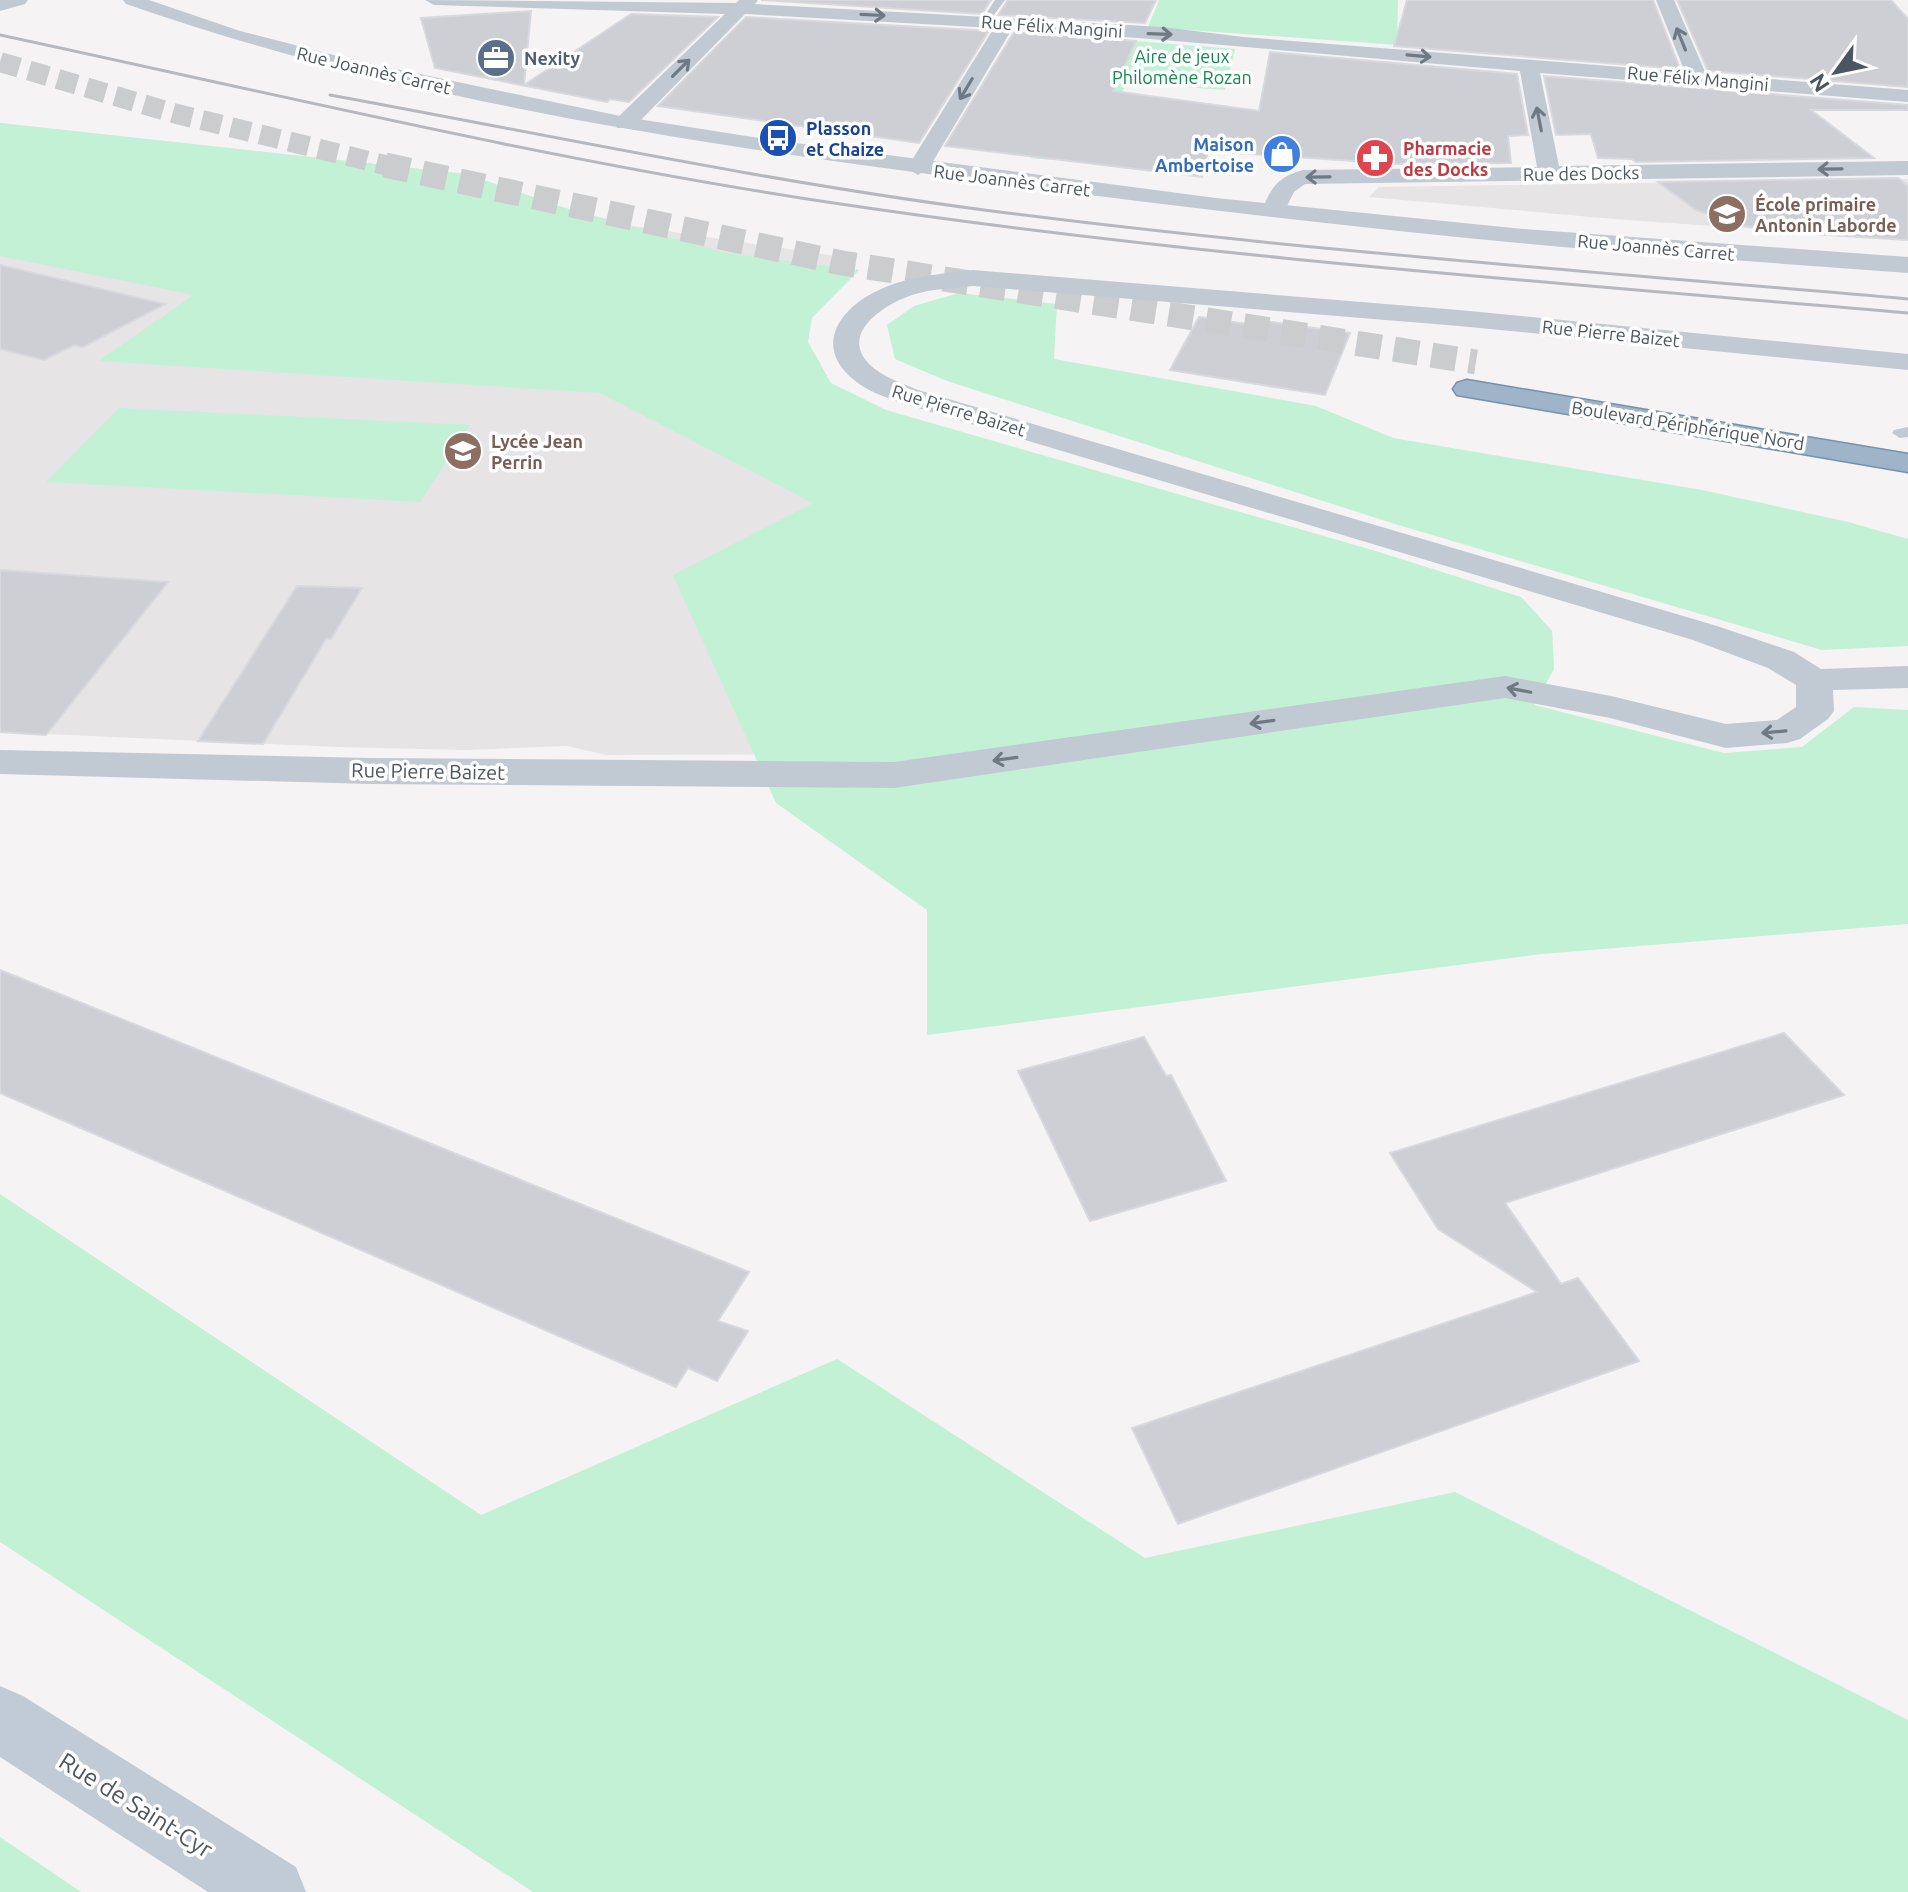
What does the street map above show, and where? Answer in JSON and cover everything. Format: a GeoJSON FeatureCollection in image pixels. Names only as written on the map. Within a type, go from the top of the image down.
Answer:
{"type":"FeatureCollection","features":[{"type":"Feature","properties":{"kind":"highway","name":"Boulevard Périphérique Nord"},"geometry":{"type":"LineString","coordinates":[[1467,389],[1908,463]]}},
{"type":"Feature","properties":{"kind":"highway"},"geometry":{"type":"LineString","coordinates":[[1527,398],[1908,482]]}},
{"type":"Feature","properties":{"kind":"highway","name":"Boulevard Périphérique Nord"},"geometry":{"type":"LineString","coordinates":[[1744,407],[1906,434]]}},
{"type":"Feature","properties":{"kind":"highway"},"geometry":{"type":"LineString","coordinates":[[1773,413],[1906,434]]}},
{"type":"Feature","properties":{"kind":"main road","name":"Rue de Saint-Cyr"},"geometry":{"type":"LineString","coordinates":[[0,1719],[271,1892]]}},
{"type":"Feature","properties":{"kind":"street"},"geometry":{"type":"LineString","coordinates":[[0,6],[19,0]]}},
{"type":"Feature","properties":{"kind":"street","name":"Rue Joannès Carret"},"geometry":{"type":"LineString","coordinates":[[132,0],[233,35],[351,66],[625,123],[918,168],[1274,211],[1761,256],[1908,265]]}},
{"type":"Feature","properties":{"kind":"street","name":"Rue Félix Mangini"},"geometry":{"type":"LineString","coordinates":[[434,0],[744,4],[1908,96]]}},
{"type":"Feature","properties":{"kind":"street"},"geometry":{"type":"LineString","coordinates":[[1665,0],[1697,77]]}},
{"type":"Feature","properties":{"kind":"street"},"geometry":{"type":"LineString","coordinates":[[625,123],[744,4]]}},
{"type":"Feature","properties":{"kind":"street"},"geometry":{"type":"LineString","coordinates":[[918,168],[1007,23]]}},
{"type":"Feature","properties":{"kind":"street"},"geometry":{"type":"LineString","coordinates":[[1531,65],[1530,75],[1549,173]]}},
{"type":"Feature","properties":{"kind":"street","name":"Rue des Docks"},"geometry":{"type":"LineString","coordinates":[[1274,211],[1283,187],[1303,177],[1908,168]]}},
{"type":"Feature","properties":{"kind":"street","name":"Rue Pierre Baizet"},"geometry":{"type":"LineString","coordinates":[[0,762],[894,775],[1505,687],[1611,707],[1726,736],[1787,731],[1815,711],[1814,680],[1781,660],[1705,633],[908,396],[879,385],[858,370],[847,354],[844,336],[855,318],[873,303],[900,291],[933,283],[998,279],[1459,318],[1908,362]]}},
{"type":"Feature","properties":{"kind":"street"},"geometry":{"type":"LineString","coordinates":[[1814,680],[1908,677]]}},
{"type":"Feature","properties":{"kind":"lane"},"geometry":{"type":"LineString","coordinates":[[984,21],[1000,0]]}},
{"type":"Feature","properties":{"kind":"shaded area","name":"Lycée Jean Perrin"},"geometry":{"type":"Polygon","coordinates":[[[0,123],[467,174],[561,207],[634,226],[855,259],[705,395],[1521,597],[1552,631],[1554,669],[1423,677],[865,754],[606,755],[567,746],[467,750],[338,747],[0,732],[0,123]]]}},
{"type":"Feature","properties":{"kind":"shaded area","name":"École primaire Antonin Laborde"},"geometry":{"type":"Polygon","coordinates":[[[1908,179],[1908,240],[1614,219],[1369,197],[1379,187],[1908,179]]]}},
{"type":"Feature","properties":{"kind":"green space"},"geometry":{"type":"Polygon","coordinates":[[[1159,0],[1398,0],[1397,45],[1148,27],[1159,0]]]}},
{"type":"Feature","properties":{"kind":"green space","name":"Aire de jeux Philomène Rozan"},"geometry":{"type":"Polygon","coordinates":[[[1123,40],[1235,49],[1225,90],[1128,83],[1117,99],[1053,160],[1031,158],[1045,121],[1118,56],[1123,40]]]}},
{"type":"Feature","properties":{"kind":"green space"},"geometry":{"type":"Polygon","coordinates":[[[0,123],[466,174],[562,207],[726,253],[859,270],[812,318],[808,342],[831,383],[886,410],[1379,552],[1521,597],[1552,631],[1554,669],[1534,705],[1724,753],[1802,747],[1854,707],[1908,710],[1908,924],[1542,954],[927,1035],[927,910],[776,803],[673,575],[813,503],[600,393],[98,361],[194,295],[0,256],[0,123]]]}},
{"type":"Feature","properties":{"kind":"green space"},"geometry":{"type":"Polygon","coordinates":[[[959,293],[1057,304],[1054,359],[1316,406],[1393,438],[1702,490],[1848,522],[1908,539],[1908,646],[1822,650],[1395,524],[947,381],[895,359],[887,325],[914,306],[959,293]]]}},
{"type":"Feature","properties":{"kind":"green space"},"geometry":{"type":"Polygon","coordinates":[[[119,408],[470,425],[420,502],[46,482],[119,408]]]}},
{"type":"Feature","properties":{"kind":"green space"},"geometry":{"type":"Polygon","coordinates":[[[0,1194],[481,1515],[837,1359],[1145,1558],[1455,1492],[1908,1720],[1908,1892],[533,1892],[0,1542],[0,1194]]]}},
{"type":"Feature","properties":{"kind":"green space"},"geometry":{"type":"Polygon","coordinates":[[[0,1837],[81,1892],[0,1892],[0,1837]]]}},
{"type":"Feature","properties":{"kind":"building"},"geometry":{"type":"Polygon","coordinates":[[[761,0],[991,0],[982,14],[761,0]]]}},
{"type":"Feature","properties":{"kind":"building"},"geometry":{"type":"Polygon","coordinates":[[[1008,0],[1156,0],[1145,23],[998,15],[1008,0]]]}},
{"type":"Feature","properties":{"kind":"building"},"geometry":{"type":"Polygon","coordinates":[[[1407,0],[1653,0],[1680,69],[1394,46],[1407,0]]]}},
{"type":"Feature","properties":{"kind":"building"},"geometry":{"type":"Polygon","coordinates":[[[1677,0],[1891,0],[1908,19],[1908,87],[1708,71],[1677,0]]]}},
{"type":"Feature","properties":{"kind":"building","name":"Nexity"},"geometry":{"type":"Polygon","coordinates":[[[531,11],[524,85],[631,14],[718,17],[629,102],[610,99],[607,102],[435,68],[421,18],[531,11]]]}},
{"type":"Feature","properties":{"kind":"building"},"geometry":{"type":"Polygon","coordinates":[[[746,17],[989,31],[919,143],[658,106],[746,17]]]}},
{"type":"Feature","properties":{"kind":"building"},"geometry":{"type":"Polygon","coordinates":[[[1014,32],[1136,41],[1113,91],[1259,111],[1270,52],[1517,74],[1528,135],[1508,136],[1511,163],[1397,164],[1208,151],[1202,177],[945,146],[1014,32]]]}},
{"type":"Feature","properties":{"kind":"building"},"geometry":{"type":"Polygon","coordinates":[[[1544,76],[1908,105],[1908,110],[1811,110],[1874,158],[1636,162],[1632,159],[1598,158],[1591,134],[1556,135],[1544,76]]]}},
{"type":"Feature","properties":{"kind":"building"},"geometry":{"type":"Polygon","coordinates":[[[1898,178],[1908,186],[1908,240],[1776,232],[1740,225],[1696,210],[1658,182],[1898,178]]]}},
{"type":"Feature","properties":{"kind":"building"},"geometry":{"type":"Polygon","coordinates":[[[0,265],[165,304],[83,347],[74,345],[44,360],[0,349],[0,265]]]}},
{"type":"Feature","properties":{"kind":"building"},"geometry":{"type":"Polygon","coordinates":[[[1199,317],[1261,326],[1264,321],[1350,333],[1325,395],[1170,370],[1199,317]]]}},
{"type":"Feature","properties":{"kind":"building"},"geometry":{"type":"Polygon","coordinates":[[[0,570],[168,582],[46,735],[0,732],[0,570]]]}},
{"type":"Feature","properties":{"kind":"building"},"geometry":{"type":"Polygon","coordinates":[[[297,586],[362,588],[331,639],[326,639],[263,744],[198,741],[297,586]]]}},
{"type":"Feature","properties":{"kind":"building"},"geometry":{"type":"Polygon","coordinates":[[[0,970],[749,1272],[718,1321],[748,1331],[717,1381],[688,1368],[676,1387],[0,1093],[0,970]]]}},
{"type":"Feature","properties":{"kind":"building"},"geometry":{"type":"Polygon","coordinates":[[[1784,1033],[1844,1095],[1505,1203],[1561,1284],[1578,1278],[1639,1361],[1178,1524],[1132,1428],[1537,1292],[1438,1229],[1390,1153],[1784,1033]]]}},
{"type":"Feature","properties":{"kind":"building"},"geometry":{"type":"Polygon","coordinates":[[[1144,1037],[1166,1076],[1171,1075],[1226,1181],[1090,1221],[1018,1071],[1144,1037]]]}},
{"type":"Feature","properties":{"kind":"tunnel"},"geometry":{"type":"LineString","coordinates":[[0,62],[173,113],[393,167]]}},
{"type":"Feature","properties":{"kind":"tunnel"},"geometry":{"type":"LineString","coordinates":[[385,165],[842,263],[1476,362]]}},
{"type":"Feature","properties":{"kind":"railway"},"geometry":{"type":"LineString","coordinates":[[0,35],[516,146],[827,202],[1232,253],[1908,313]]}},
{"type":"Feature","properties":{"kind":"railway"},"geometry":{"type":"LineString","coordinates":[[330,95],[738,171],[984,210],[1330,249],[1908,299]]}},
{"type":"Feature","properties":{"kind":"place","name":"Nexity"},"geometry":{"type":"Point","coordinates":[496,58]}},
{"type":"Feature","properties":{"kind":"place","name":"Plasson et Chaize"},"geometry":{"type":"Point","coordinates":[778,138]}},
{"type":"Feature","properties":{"kind":"place","name":"Maison Ambertoise"},"geometry":{"type":"Point","coordinates":[1282,154]}},
{"type":"Feature","properties":{"kind":"place","name":"Pharmacie des Docks"},"geometry":{"type":"Point","coordinates":[1375,158]}},
{"type":"Feature","properties":{"kind":"place","name":"École primaire Antonin Laborde"},"geometry":{"type":"Point","coordinates":[1727,214]}},
{"type":"Feature","properties":{"kind":"place","name":"Lycée Jean Perrin"},"geometry":{"type":"Point","coordinates":[463,451]}}]}
